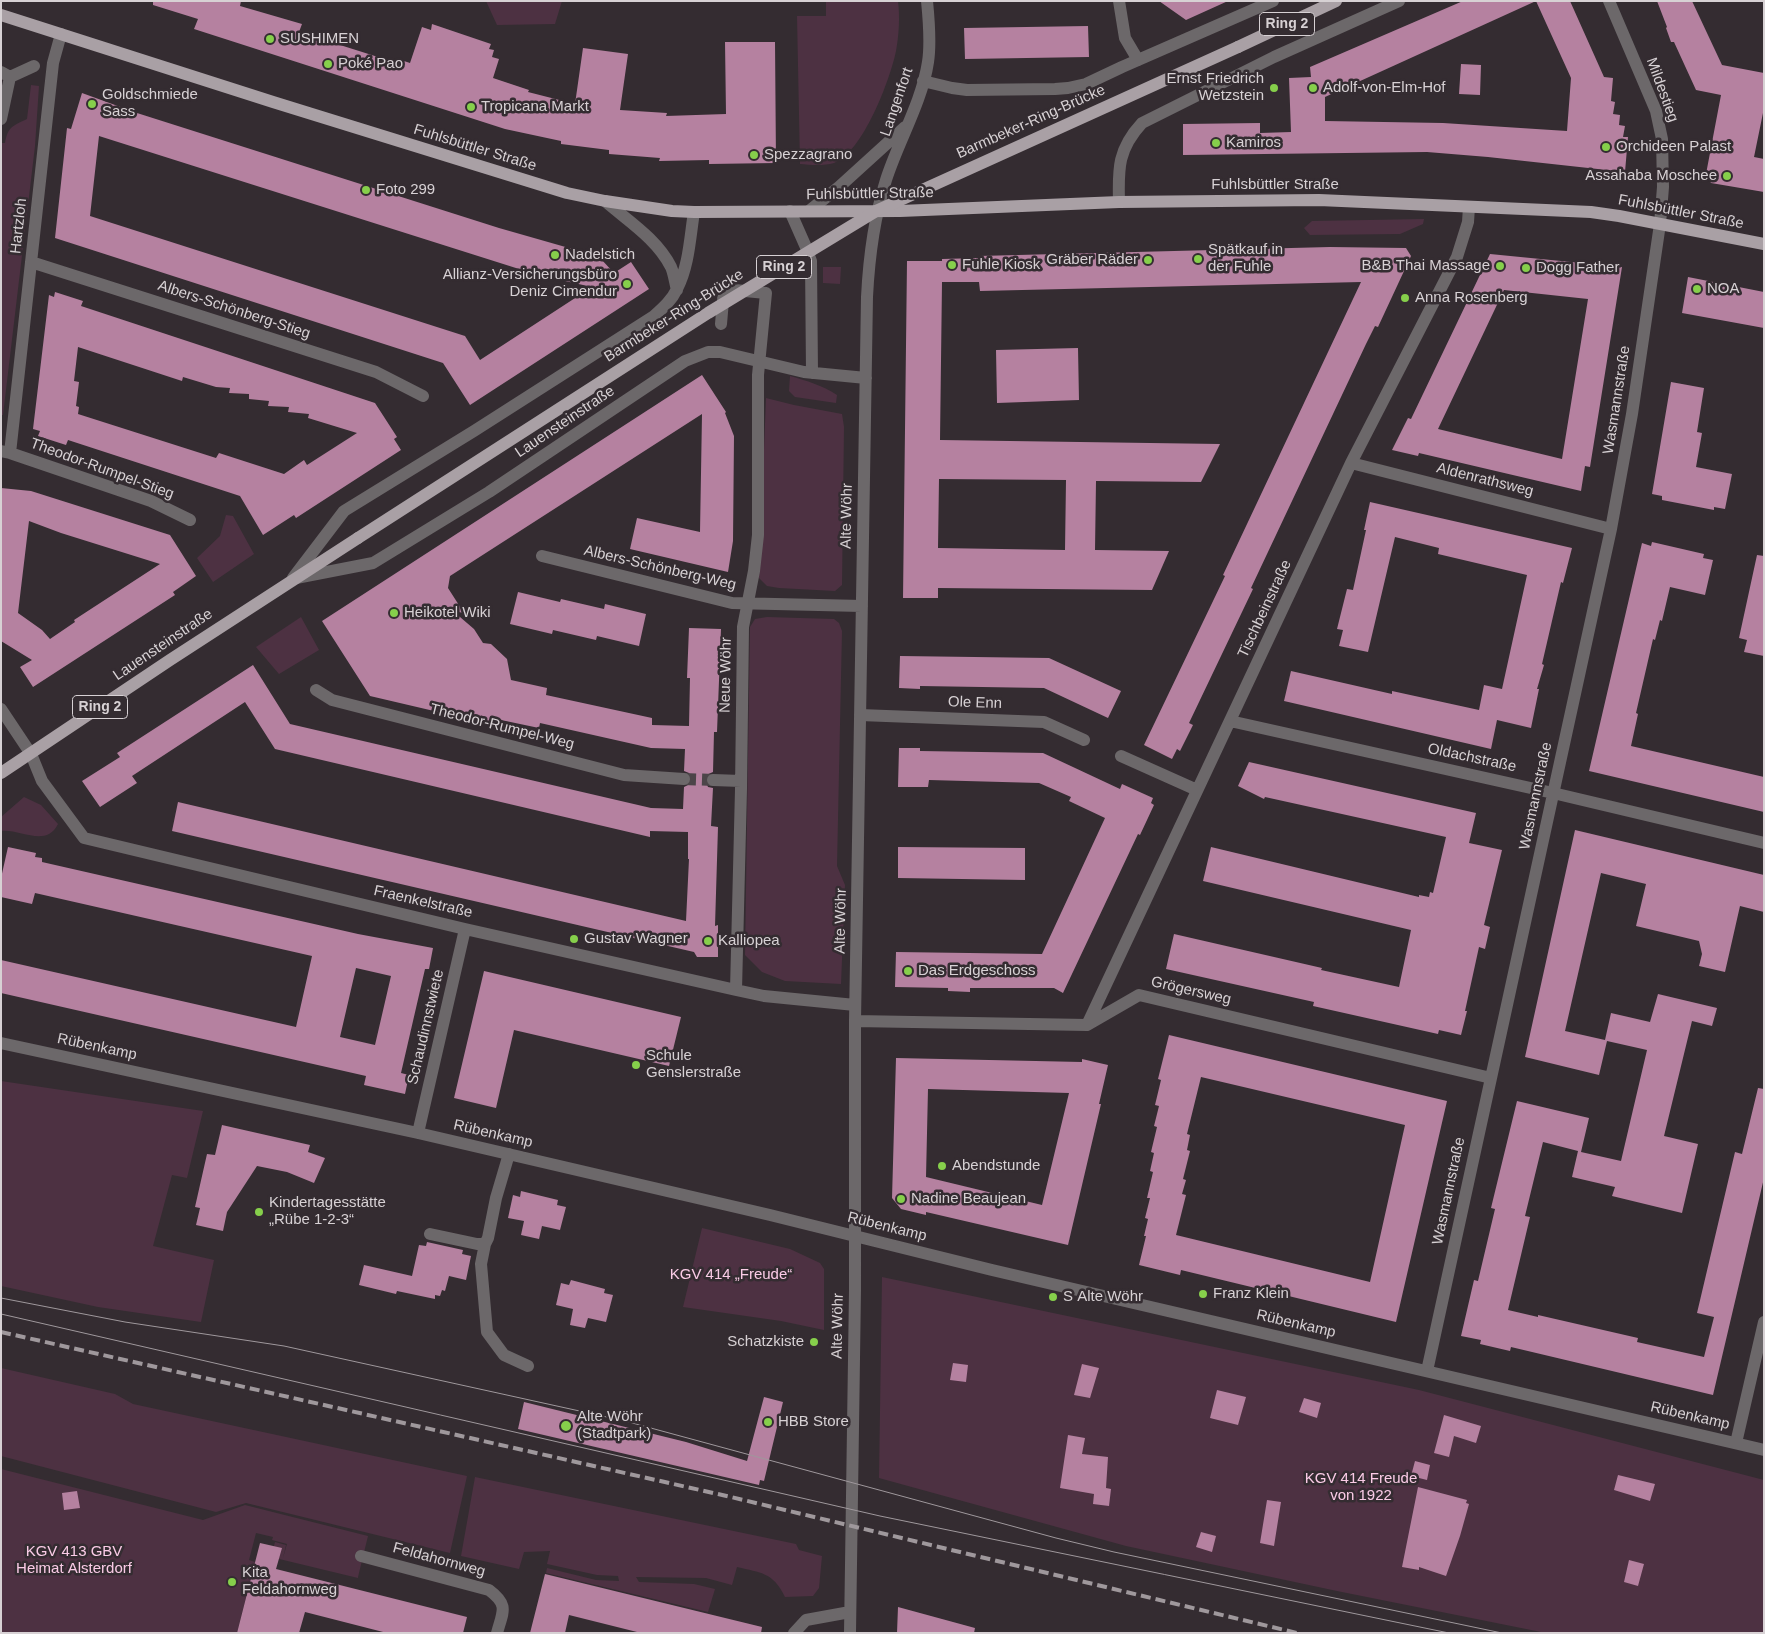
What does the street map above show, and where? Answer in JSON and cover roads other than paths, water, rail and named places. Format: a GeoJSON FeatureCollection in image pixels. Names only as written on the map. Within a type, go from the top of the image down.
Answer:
{"type":"FeatureCollection","features":[{"type":"Feature","properties":{"kind":"main road","name":"Barmbeker-Ring-Brücke"},"geometry":{"type":"LineString","coordinates":[[358,538],[708,313],[876,211],[1336,1]]}},
{"type":"Feature","properties":{"kind":"main road","name":"Fuhlsbüttler Straße"},"geometry":{"type":"LineString","coordinates":[[1,15],[567,193],[672,211],[878,211],[1119,202],[1318,200],[1591,212],[1764,244]]}},
{"type":"Feature","properties":{"kind":"main road","name":"Lauensteinstraße"},"geometry":{"type":"LineString","coordinates":[[1,773],[293,578],[358,538]]}},
{"type":"Feature","properties":{"kind":"street","name":"Langenfort"},"geometry":{"type":"LineString","coordinates":[[878,211],[886,179],[923,81],[928,56],[927,1]]}},
{"type":"Feature","properties":{"kind":"street"},"geometry":{"type":"LineString","coordinates":[[1119,1],[1125,38],[1138,60]]}},
{"type":"Feature","properties":{"kind":"street"},"geometry":{"type":"LineString","coordinates":[[923,81],[967,90],[1068,88],[1086,84],[1274,1]]}},
{"type":"Feature","properties":{"kind":"street"},"geometry":{"type":"LineString","coordinates":[[1119,202],[1121,155],[1127,141],[1142,122],[1274,57],[1400,1]]}},
{"type":"Feature","properties":{"kind":"street","name":"Mildestieg"},"geometry":{"type":"LineString","coordinates":[[1609,1],[1656,111],[1662,139],[1663,187],[1660,224]]}},
{"type":"Feature","properties":{"kind":"street","name":"Hartzloh"},"geometry":{"type":"LineString","coordinates":[[6,452],[31,262],[53,63],[61,34]]}},
{"type":"Feature","properties":{"kind":"street"},"geometry":{"type":"LineString","coordinates":[[1,119],[6,75],[34,66]]}},
{"type":"Feature","properties":{"kind":"street"},"geometry":{"type":"LineString","coordinates":[[810,211],[907,126]]}},
{"type":"Feature","properties":{"kind":"street"},"geometry":{"type":"LineString","coordinates":[[605,201],[649,238],[661,251],[672,268],[677,290]]}},
{"type":"Feature","properties":{"kind":"street","name":"Tischbeinstraße"},"geometry":{"type":"LineString","coordinates":[[1087,1025],[1351,463],[1457,257],[1468,222],[1469,207]]}},
{"type":"Feature","properties":{"kind":"street"},"geometry":{"type":"LineString","coordinates":[[790,211],[811,261],[812,373]]}},
{"type":"Feature","properties":{"kind":"street","name":"Alte Wöhr"},"geometry":{"type":"LineString","coordinates":[[850,1633],[855,1005],[867,296],[870,256],[878,211]]}},
{"type":"Feature","properties":{"kind":"street","name":"Lauensteinstraße"},"geometry":{"type":"LineString","coordinates":[[293,578],[344,511],[474,431],[654,316],[667,305],[677,290],[682,276],[694,212]]}},
{"type":"Feature","properties":{"kind":"street","name":"Wasmannstraße"},"geometry":{"type":"LineString","coordinates":[[1427,1371],[1611,529],[1632,414],[1660,224]]}},
{"type":"Feature","properties":{"kind":"street","name":"Albers-Schönberg-Stieg"},"geometry":{"type":"LineString","coordinates":[[31,262],[376,372],[423,396]]}},
{"type":"Feature","properties":{"kind":"street","name":"Neue Wöhr"},"geometry":{"type":"LineString","coordinates":[[721,324],[724,290],[766,293],[758,391],[758,535],[754,571],[743,627],[736,990]]}},
{"type":"Feature","properties":{"kind":"street","name":"Lauensteinstraße"},"geometry":{"type":"LineString","coordinates":[[293,578],[374,564],[489,492],[685,361],[708,352],[720,352],[812,373],[866,378]]}},
{"type":"Feature","properties":{"kind":"street","name":"Theodor-Rumpel-Stieg"},"geometry":{"type":"LineString","coordinates":[[6,452],[151,502],[190,520]]}},
{"type":"Feature","properties":{"kind":"street","name":"Aldenrathsweg"},"geometry":{"type":"LineString","coordinates":[[1351,463],[1611,529]]}},
{"type":"Feature","properties":{"kind":"street","name":"Albers-Schönberg-Weg"},"geometry":{"type":"LineString","coordinates":[[542,556],[721,600],[747,603],[862,606]]}},
{"type":"Feature","properties":{"kind":"street","name":"Theodor-Rumpel-Weg"},"geometry":{"type":"LineString","coordinates":[[316,690],[332,700],[624,775],[684,779]]}},
{"type":"Feature","properties":{"kind":"street"},"geometry":{"type":"LineString","coordinates":[[1,709],[31,754]]}},
{"type":"Feature","properties":{"kind":"street","name":"Ole Enn"},"geometry":{"type":"LineString","coordinates":[[860,716],[1044,722],[1084,740]]}},
{"type":"Feature","properties":{"kind":"street","name":"Oldachstraße"},"geometry":{"type":"LineString","coordinates":[[1230,721],[1553,792],[1764,844]]}},
{"type":"Feature","properties":{"kind":"street","name":"Fraenkelstraße"},"geometry":{"type":"LineString","coordinates":[[31,754],[42,781],[84,838],[465,929],[736,990],[764,996],[855,1005]]}},
{"type":"Feature","properties":{"kind":"street"},"geometry":{"type":"LineString","coordinates":[[1121,756],[1197,790]]}},
{"type":"Feature","properties":{"kind":"street"},"geometry":{"type":"LineString","coordinates":[[713,780],[741,781]]}},
{"type":"Feature","properties":{"kind":"street","name":"Schaudinnstwiete"},"geometry":{"type":"LineString","coordinates":[[418,1133],[465,929]]}},
{"type":"Feature","properties":{"kind":"street","name":"Grögersweg"},"geometry":{"type":"LineString","coordinates":[[1087,1025],[1139,995],[1491,1078]]}},
{"type":"Feature","properties":{"kind":"street"},"geometry":{"type":"LineString","coordinates":[[855,1021],[1087,1025]]}},
{"type":"Feature","properties":{"kind":"street","name":"Rübenkamp"},"geometry":{"type":"LineString","coordinates":[[1,1043],[509,1154],[854,1235],[992,1270],[1764,1450]]}},
{"type":"Feature","properties":{"kind":"street"},"geometry":{"type":"LineString","coordinates":[[509,1154],[496,1198],[481,1264],[487,1332],[504,1355],[528,1366]]}},
{"type":"Feature","properties":{"kind":"street"},"geometry":{"type":"LineString","coordinates":[[430,1234],[485,1244]]}},
{"type":"Feature","properties":{"kind":"street"},"geometry":{"type":"LineString","coordinates":[[1736,1443],[1764,1322]]}},
{"type":"Feature","properties":{"kind":"street","name":"Feldahornweg"},"geometry":{"type":"LineString","coordinates":[[361,1556],[489,1590],[500,1598],[503,1610],[497,1633]]}},
{"type":"Feature","properties":{"kind":"street"},"geometry":{"type":"LineString","coordinates":[[794,1633],[806,1620],[850,1612]]}},
{"type":"Feature","properties":{"kind":"tunnel"},"geometry":{"type":"LineString","coordinates":[[684,779],[713,780]]}},
{"type":"Feature","properties":{"kind":"tram line"},"geometry":{"type":"LineString","coordinates":[[1,1298],[125,1322],[284,1346],[625,1421],[1056,1538],[1114,1552],[1502,1633]]}},
{"type":"Feature","properties":{"kind":"tram line"},"geometry":{"type":"LineString","coordinates":[[1,1314],[880,1516],[1449,1633]]}},
{"type":"Feature","properties":{"kind":"railway"},"geometry":{"type":"LineString","coordinates":[[1,1332],[731,1497],[1297,1633]]}},
{"type":"Feature","properties":{"kind":"place","name":"SUSHIMEN"},"geometry":{"type":"Point","coordinates":[270,39]}},
{"type":"Feature","properties":{"kind":"place","name":"Poké Pao"},"geometry":{"type":"Point","coordinates":[328,64]}},
{"type":"Feature","properties":{"kind":"place","name":"Ernst Friedrich Wetzstein"},"geometry":{"type":"Point","coordinates":[1274,88]}},
{"type":"Feature","properties":{"kind":"place","name":"Adolf-von-Elm-Hof"},"geometry":{"type":"Point","coordinates":[1313,88]}},
{"type":"Feature","properties":{"kind":"place","name":"Goldschmiede Sass"},"geometry":{"type":"Point","coordinates":[92,104]}},
{"type":"Feature","properties":{"kind":"place","name":"Tropicana Markt"},"geometry":{"type":"Point","coordinates":[471,107]}},
{"type":"Feature","properties":{"kind":"place","name":"Kamiros"},"geometry":{"type":"Point","coordinates":[1216,143]}},
{"type":"Feature","properties":{"kind":"place","name":"Orchideen Palast"},"geometry":{"type":"Point","coordinates":[1606,147]}},
{"type":"Feature","properties":{"kind":"place","name":"Spezzagrano"},"geometry":{"type":"Point","coordinates":[754,155]}},
{"type":"Feature","properties":{"kind":"place","name":"Assahaba Moschee"},"geometry":{"type":"Point","coordinates":[1727,176]}},
{"type":"Feature","properties":{"kind":"place","name":"Foto 299"},"geometry":{"type":"Point","coordinates":[366,190]}},
{"type":"Feature","properties":{"kind":"place","name":"Nadelstich"},"geometry":{"type":"Point","coordinates":[555,255]}},
{"type":"Feature","properties":{"kind":"place","name":"Spätkauf in der Fuhle"},"geometry":{"type":"Point","coordinates":[1198,259]}},
{"type":"Feature","properties":{"kind":"place","name":"Gräber Räder"},"geometry":{"type":"Point","coordinates":[1148,260]}},
{"type":"Feature","properties":{"kind":"place","name":"Fuhle Kiosk"},"geometry":{"type":"Point","coordinates":[952,265]}},
{"type":"Feature","properties":{"kind":"place","name":"B&B Thai Massage"},"geometry":{"type":"Point","coordinates":[1500,266]}},
{"type":"Feature","properties":{"kind":"place","name":"Dogg Father"},"geometry":{"type":"Point","coordinates":[1526,268]}},
{"type":"Feature","properties":{"kind":"place","name":"Allianz-Versicherungsbüro Deniz Cimendur"},"geometry":{"type":"Point","coordinates":[627,284]}},
{"type":"Feature","properties":{"kind":"place","name":"NOA"},"geometry":{"type":"Point","coordinates":[1697,289]}},
{"type":"Feature","properties":{"kind":"place","name":"Anna Rosenberg"},"geometry":{"type":"Point","coordinates":[1405,298]}},
{"type":"Feature","properties":{"kind":"place","name":"Heikotel Wiki"},"geometry":{"type":"Point","coordinates":[394,613]}},
{"type":"Feature","properties":{"kind":"place","name":"Gustav Wagner"},"geometry":{"type":"Point","coordinates":[574,939]}},
{"type":"Feature","properties":{"kind":"place","name":"Kalliopea"},"geometry":{"type":"Point","coordinates":[708,941]}},
{"type":"Feature","properties":{"kind":"place","name":"Das Erdgeschoss"},"geometry":{"type":"Point","coordinates":[908,971]}},
{"type":"Feature","properties":{"kind":"place","name":"Schule Genslerstraße"},"geometry":{"type":"Point","coordinates":[636,1065]}},
{"type":"Feature","properties":{"kind":"place","name":"Abendstunde"},"geometry":{"type":"Point","coordinates":[942,1166]}},
{"type":"Feature","properties":{"kind":"place","name":"Nadine Beaujean"},"geometry":{"type":"Point","coordinates":[901,1199]}},
{"type":"Feature","properties":{"kind":"place","name":"Kindertagesstätte „Rübe 1-2-3“"},"geometry":{"type":"Point","coordinates":[259,1212]}},
{"type":"Feature","properties":{"kind":"place","name":"Franz Klein"},"geometry":{"type":"Point","coordinates":[1203,1294]}},
{"type":"Feature","properties":{"kind":"place","name":"S Alte Wöhr"},"geometry":{"type":"Point","coordinates":[1053,1297]}},
{"type":"Feature","properties":{"kind":"place","name":"Schatzkiste"},"geometry":{"type":"Point","coordinates":[814,1342]}},
{"type":"Feature","properties":{"kind":"place","name":"HBB Store"},"geometry":{"type":"Point","coordinates":[768,1422]}},
{"type":"Feature","properties":{"kind":"place","name":"Alte Wöhr (Stadtpark)"},"geometry":{"type":"Point","coordinates":[566,1426]}},
{"type":"Feature","properties":{"kind":"place","name":"Kita Feldahornweg"},"geometry":{"type":"Point","coordinates":[232,1582]}},
{"type":"Feature","properties":{"kind":"park label","name":"KGV 414 „Freude“"},"geometry":{"type":"Point","coordinates":[731,1275]}},
{"type":"Feature","properties":{"kind":"park label","name":"KGV 414 Freude von 1922"},"geometry":{"type":"Point","coordinates":[1361,1488]}},
{"type":"Feature","properties":{"kind":"park label","name":"KGV 413 GBV Heimat Alsterdorf"},"geometry":{"type":"Point","coordinates":[74,1560]}}]}
